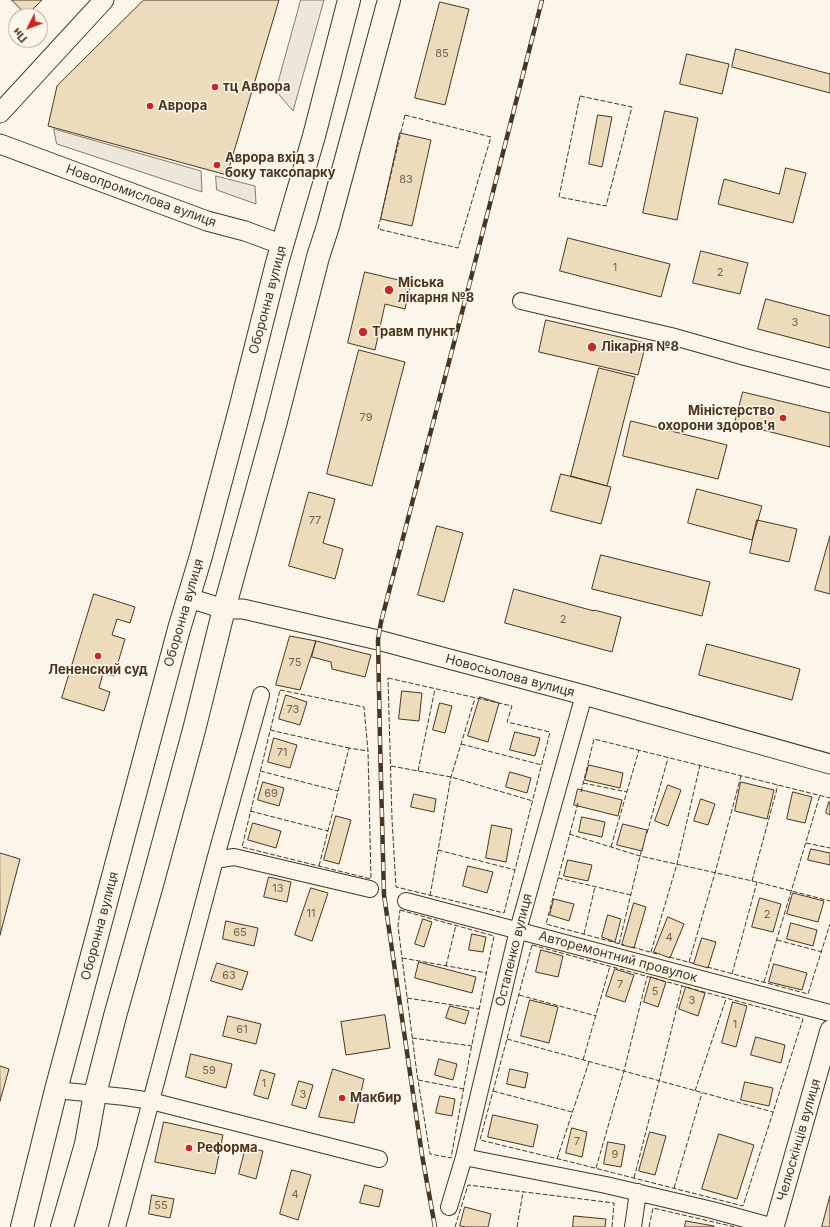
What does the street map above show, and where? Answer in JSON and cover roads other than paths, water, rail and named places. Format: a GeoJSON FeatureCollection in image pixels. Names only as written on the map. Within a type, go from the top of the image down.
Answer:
{"type":"FeatureCollection","features":[{"type":"Feature","properties":{"kind":"main road","name":"Оборонна вулиця"},"geometry":{"type":"LineString","coordinates":[[22,1227],[56,1090],[179,629],[238,417],[277,263],[314,136],[350,0]]}},
{"type":"Feature","properties":{"kind":"main road"},"geometry":{"type":"LineString","coordinates":[[62,1227],[86,1144],[96,1094],[115,1016],[194,730],[224,608],[275,425],[318,257],[328,226],[389,0]]}},
{"type":"Feature","properties":{"kind":"street"},"geometry":{"type":"LineString","coordinates":[[0,113],[104,0]]}},
{"type":"Feature","properties":{"kind":"street","name":"Новопромислова вулиця"},"geometry":{"type":"LineString","coordinates":[[0,144],[206,221],[245,231],[283,245]]}},
{"type":"Feature","properties":{"kind":"street"},"geometry":{"type":"LineString","coordinates":[[521,301],[670,336],[830,379]]}},
{"type":"Feature","properties":{"kind":"street","name":"Новосьолова вулиця"},"geometry":{"type":"LineString","coordinates":[[188,598],[224,608],[243,609],[378,640],[584,695],[830,764]]}},
{"type":"Feature","properties":{"kind":"street","name":"Остапенко вулиця"},"geometry":{"type":"LineString","coordinates":[[449,1207],[464,1157],[518,930],[584,695]]}},
{"type":"Feature","properties":{"kind":"street"},"geometry":{"type":"LineString","coordinates":[[117,1227],[152,1101],[215,860],[261,696]]}},
{"type":"Feature","properties":{"kind":"street"},"geometry":{"type":"LineString","coordinates":[[215,860],[234,856],[370,889]]}},
{"type":"Feature","properties":{"kind":"street","name":"Авторемонтний провулок"},"geometry":{"type":"LineString","coordinates":[[406,901],[830,1013]]}},
{"type":"Feature","properties":{"kind":"street","name":"Челюскінців вулиця"},"geometry":{"type":"LineString","coordinates":[[774,1227],[830,1030]]}},
{"type":"Feature","properties":{"kind":"street"},"geometry":{"type":"LineString","coordinates":[[56,1090],[152,1101],[379,1159]]}},
{"type":"Feature","properties":{"kind":"street"},"geometry":{"type":"LineString","coordinates":[[464,1157],[638,1192],[774,1227]]}},
{"type":"Feature","properties":{"kind":"street"},"geometry":{"type":"LineString","coordinates":[[633,1227],[638,1192]]}},
{"type":"Feature","properties":{"kind":"railway"},"geometry":{"type":"LineString","coordinates":[[435,1227],[422,1155],[384,895],[378,640],[381,622],[542,0]]}},
{"type":"Feature","properties":{"kind":"place","name":"тц Аврора"},"geometry":{"type":"Point","coordinates":[215,87]}},
{"type":"Feature","properties":{"kind":"place","name":"Аврора"},"geometry":{"type":"Point","coordinates":[150,106]}},
{"type":"Feature","properties":{"kind":"place","name":"Аврора вхід з боку таксопарку"},"geometry":{"type":"Point","coordinates":[217,165]}},
{"type":"Feature","properties":{"kind":"place","name":"Міська лікарня №8"},"geometry":{"type":"Point","coordinates":[389,290]}},
{"type":"Feature","properties":{"kind":"place","name":"Травм пункт"},"geometry":{"type":"Point","coordinates":[363,332]}},
{"type":"Feature","properties":{"kind":"place","name":"Лікарня №8"},"geometry":{"type":"Point","coordinates":[592,347]}},
{"type":"Feature","properties":{"kind":"place","name":"Міністерство охорони здоров'я"},"geometry":{"type":"Point","coordinates":[783,418]}},
{"type":"Feature","properties":{"kind":"place","name":"Лененский суд"},"geometry":{"type":"Point","coordinates":[98,656]}},
{"type":"Feature","properties":{"kind":"place","name":"Макбир"},"geometry":{"type":"Point","coordinates":[342,1098]}},
{"type":"Feature","properties":{"kind":"place","name":"Реформа"},"geometry":{"type":"Point","coordinates":[189,1148]}}]}
